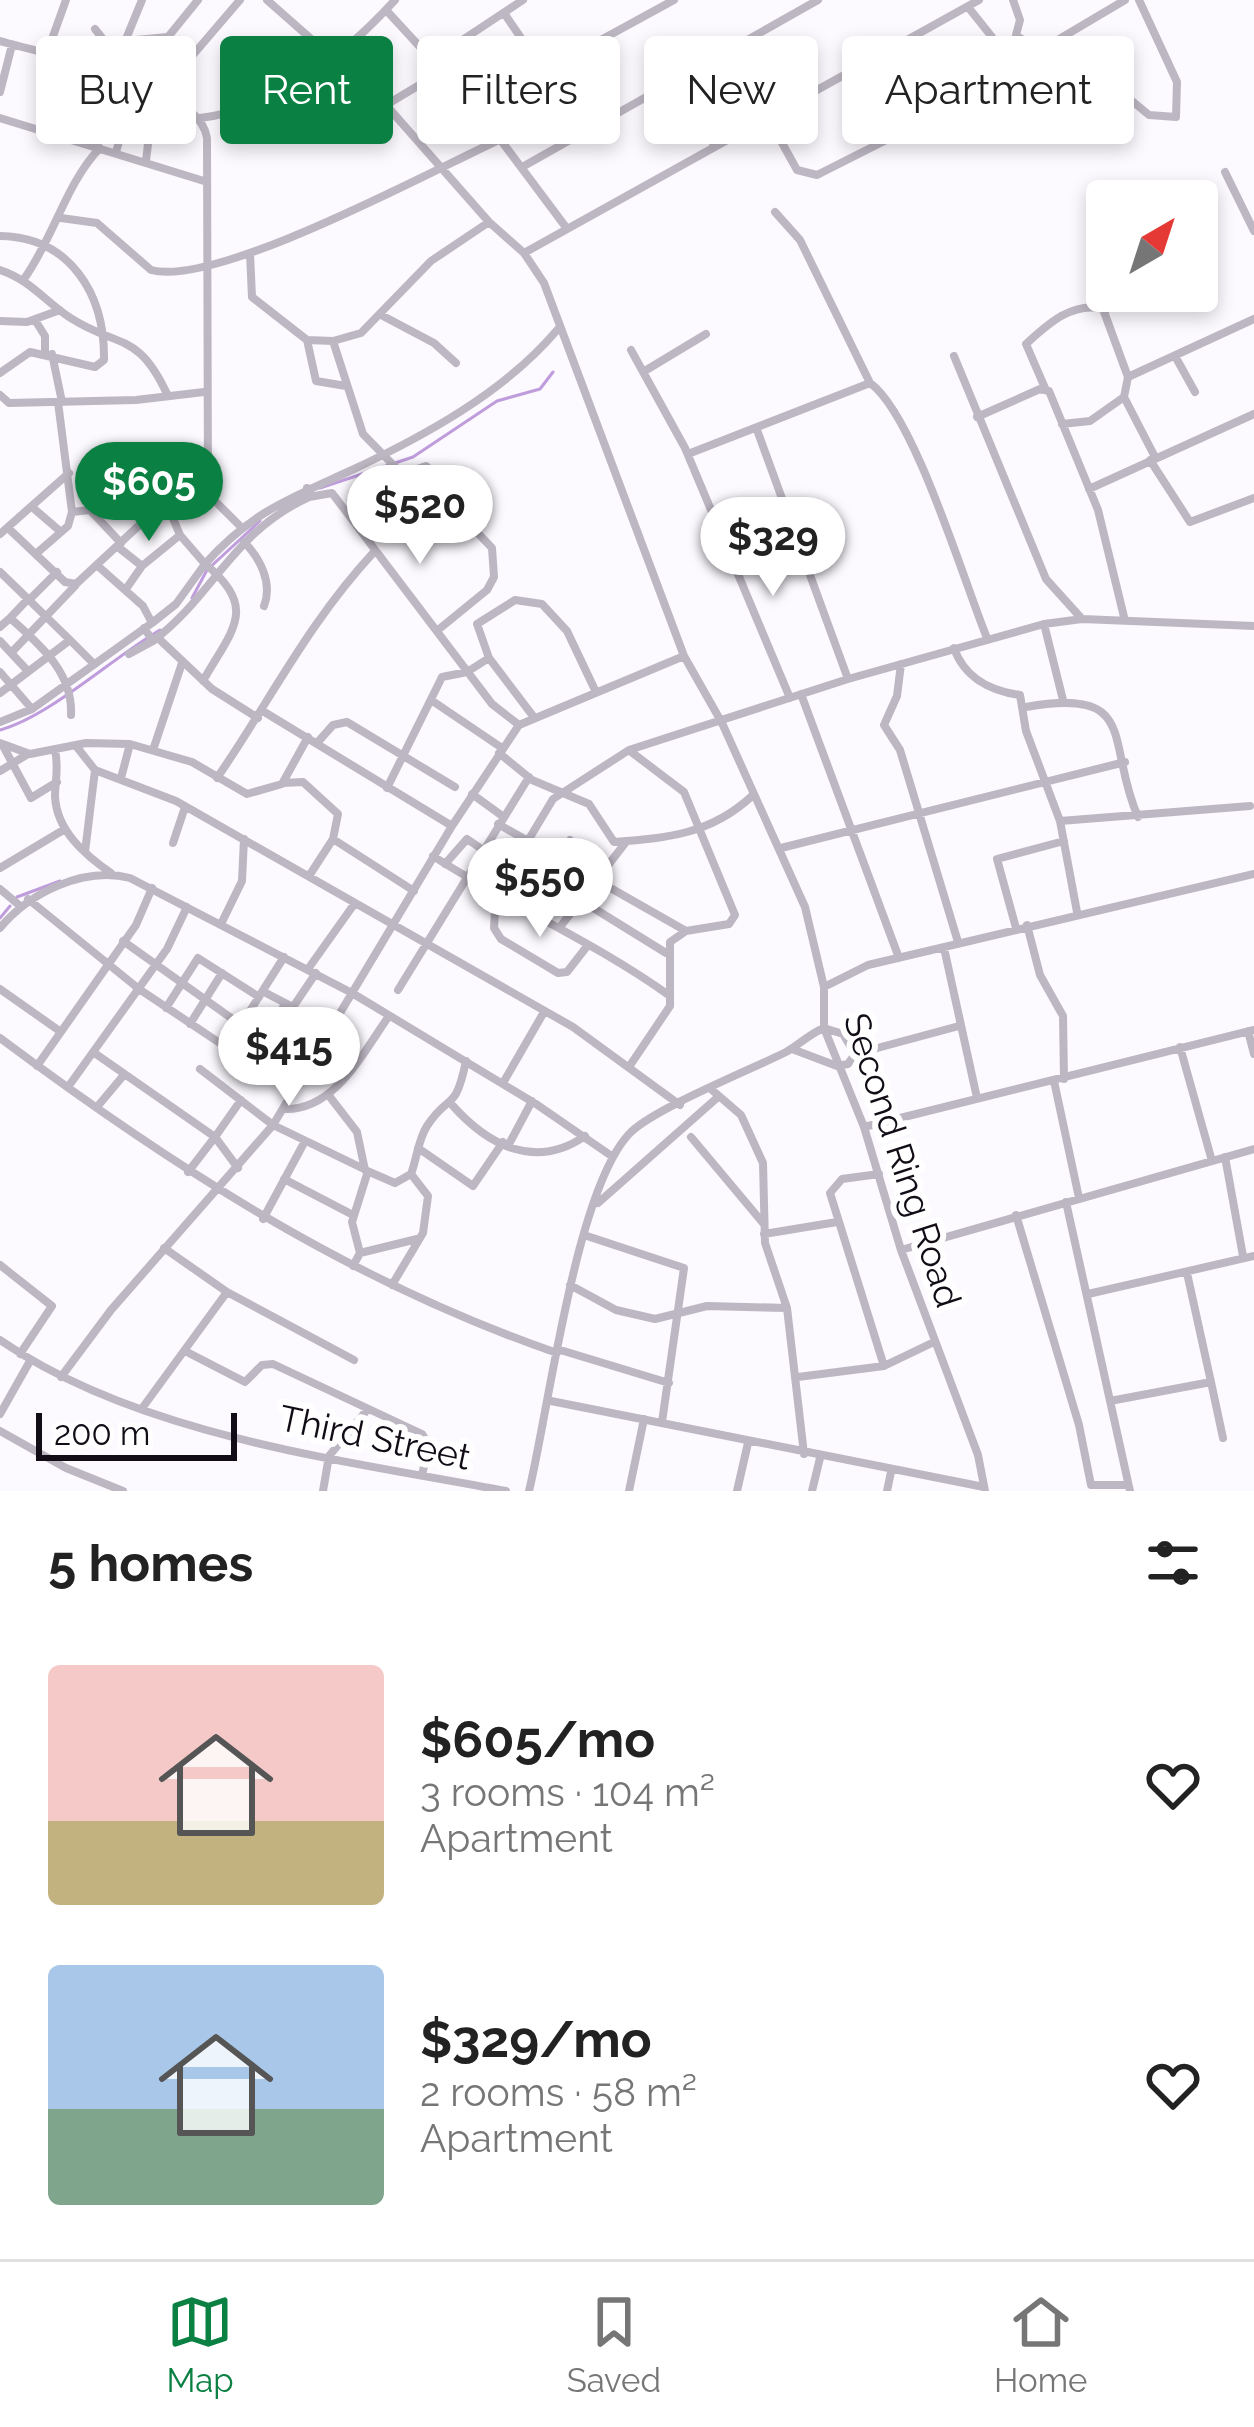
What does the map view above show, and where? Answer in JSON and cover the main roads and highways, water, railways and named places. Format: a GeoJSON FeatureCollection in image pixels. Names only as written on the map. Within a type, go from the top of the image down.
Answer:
{"type":"FeatureCollection","features":[{"type":"Feature","properties":{"kind":"waterway"},"geometry":{"type":"LineString","coordinates":[[320,488],[413,457],[497,401],[540,389],[553,372]]}},
{"type":"Feature","properties":{"kind":"waterway"},"geometry":{"type":"LineString","coordinates":[[192,598],[207,570],[260,521]]}},
{"type":"Feature","properties":{"kind":"waterway"},"geometry":{"type":"LineString","coordinates":[[0,730],[60,700],[160,630]]}},
{"type":"Feature","properties":{"kind":"waterway"},"geometry":{"type":"LineString","coordinates":[[17,897],[60,881]]}},
{"type":"Feature","properties":{"kind":"waterway"},"geometry":{"type":"LineString","coordinates":[[0,918],[10,906]]}}]}
